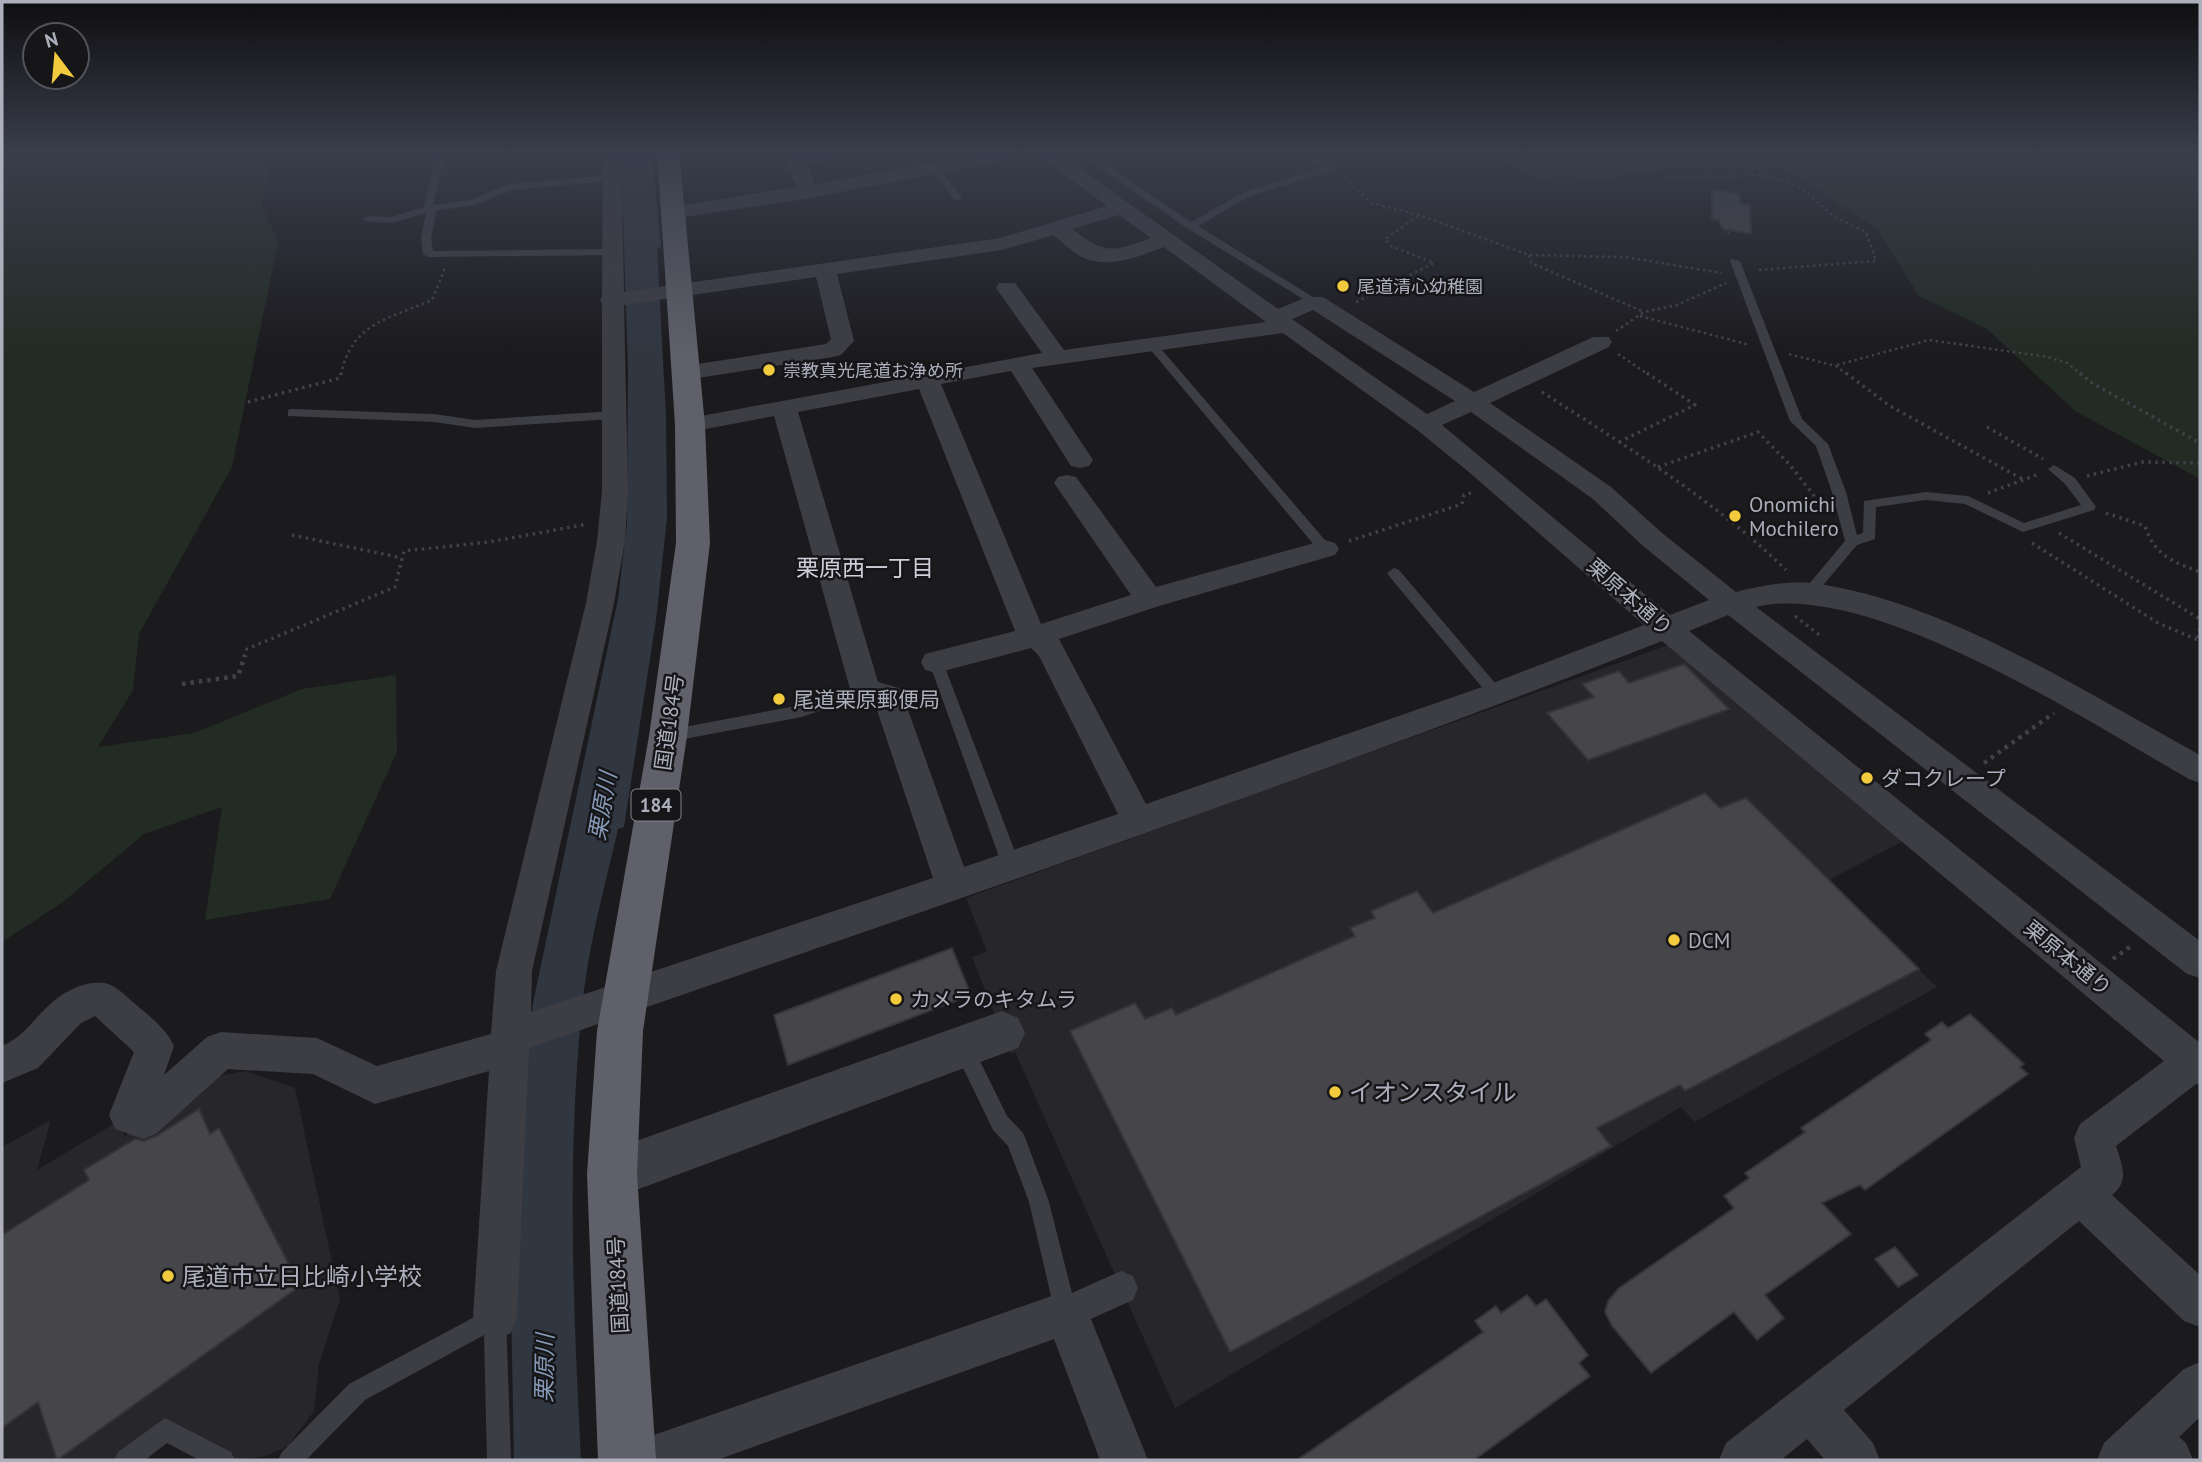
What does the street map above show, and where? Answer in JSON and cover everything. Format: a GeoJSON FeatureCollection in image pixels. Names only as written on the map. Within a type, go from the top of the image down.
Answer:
{"type":"FeatureCollection","features":[{"type":"Feature","properties":{"kind":"highway","name":"国道184号"},"geometry":{"type":"LineString","coordinates":[[627,1460],[612,1174],[620,1031],[609,1003],[668,736],[693,543],[690,425],[685,373],[669,292],[672,219]]}},
{"type":"Feature","properties":{"kind":"street"},"geometry":{"type":"LineString","coordinates":[[495,1317],[514,1039],[514,971],[586,668],[613,520],[618,299],[611,251],[611,219]]}},
{"type":"Feature","properties":{"kind":"street"},"geometry":{"type":"LineString","coordinates":[[618,299],[1002,244],[1085,219]]}},
{"type":"Feature","properties":{"kind":"street","name":"栗原本通り"},"geometry":{"type":"LineString","coordinates":[[1136,219],[1426,424],[1667,629],[2197,1065]]}},
{"type":"Feature","properties":{"kind":"street"},"geometry":{"type":"LineString","coordinates":[[1057,228],[1091,253],[1119,256],[1165,240]]}},
{"type":"Feature","properties":{"kind":"street"},"geometry":{"type":"LineString","coordinates":[[685,373],[833,350],[842,341],[825,270]]}},
{"type":"Feature","properties":{"kind":"street"},"geometry":{"type":"LineString","coordinates":[[1007,288],[1058,358]]}},
{"type":"Feature","properties":{"kind":"street"},"geometry":{"type":"LineString","coordinates":[[690,425],[1017,363],[1153,346],[1280,322],[1324,308],[1472,401],[1602,493],[1731,603],[2200,961]]}},
{"type":"Feature","properties":{"kind":"street"},"geometry":{"type":"LineString","coordinates":[[1426,424],[1601,342]]}},
{"type":"Feature","properties":{"kind":"street"},"geometry":{"type":"LineString","coordinates":[[1017,363],[1073,472],[1149,599]]}},
{"type":"Feature","properties":{"kind":"street"},"geometry":{"type":"LineString","coordinates":[[926,379],[1028,629],[1051,649],[1138,821]]}},
{"type":"Feature","properties":{"kind":"street"},"geometry":{"type":"LineString","coordinates":[[784,407],[865,690],[888,696],[953,886]]}},
{"type":"Feature","properties":{"kind":"street"},"geometry":{"type":"LineString","coordinates":[[936,662],[1036,636],[1149,599],[1325,549]]}},
{"type":"Feature","properties":{"kind":"street"},"geometry":{"type":"LineString","coordinates":[[2,1065],[25,1055],[59,1017],[82,1000],[102,998],[155,1046],[129,1115],[143,1119],[221,1050],[317,1056],[375,1085],[1138,821],[1496,694],[1731,603],[1768,594],[1809,593],[1870,606],[1932,629],[2017,668],[2200,770]]}},
{"type":"Feature","properties":{"kind":"street"},"geometry":{"type":"LineString","coordinates":[[612,1174],[983,1040]]}},
{"type":"Feature","properties":{"kind":"street"},"geometry":{"type":"LineString","coordinates":[[1743,1460],[2104,1175],[2094,1138],[2197,1065]]}},
{"type":"Feature","properties":{"kind":"street"},"geometry":{"type":"LineString","coordinates":[[2080,1194],[2200,1305]]}},
{"type":"Feature","properties":{"kind":"street"},"geometry":{"type":"LineString","coordinates":[[651,1460],[1097,1299],[1124,1460]]}},
{"type":"Feature","properties":{"kind":"street"},"geometry":{"type":"LineString","coordinates":[[2145,1453],[2200,1385]]}},
{"type":"Feature","properties":{"kind":"street"},"geometry":{"type":"LineString","coordinates":[[1810,1406],[1856,1460]]}},
{"type":"Feature","properties":{"kind":"lane"},"geometry":{"type":"LineString","coordinates":[[373,219],[395,219]]}},
{"type":"Feature","properties":{"kind":"lane"},"geometry":{"type":"LineString","coordinates":[[431,219],[426,237],[428,254],[611,251]]}},
{"type":"Feature","properties":{"kind":"lane"},"geometry":{"type":"LineString","coordinates":[[1181,219],[1324,308]]}},
{"type":"Feature","properties":{"kind":"lane"},"geometry":{"type":"LineString","coordinates":[[1191,226],[1203,219]]}},
{"type":"Feature","properties":{"kind":"lane"},"geometry":{"type":"LineString","coordinates":[[1735,261],[1796,421],[1822,444],[1851,536],[1825,579],[1809,593]]}},
{"type":"Feature","properties":{"kind":"lane"},"geometry":{"type":"LineString","coordinates":[[1153,346],[1325,549]]}},
{"type":"Feature","properties":{"kind":"lane"},"geometry":{"type":"LineString","coordinates":[[292,413],[434,418],[475,424],[614,415]]}},
{"type":"Feature","properties":{"kind":"lane"},"geometry":{"type":"LineString","coordinates":[[1851,536],[1870,536],[1869,504],[1926,496],[1968,500],[2023,528],[2089,507],[2070,481],[2054,469]]}},
{"type":"Feature","properties":{"kind":"lane"},"geometry":{"type":"LineString","coordinates":[[1394,573],[1496,694]]}},
{"type":"Feature","properties":{"kind":"lane"},"geometry":{"type":"LineString","coordinates":[[936,662],[1011,865]]}},
{"type":"Feature","properties":{"kind":"lane"},"geometry":{"type":"LineString","coordinates":[[668,736],[802,711],[865,690]]}},
{"type":"Feature","properties":{"kind":"lane"},"geometry":{"type":"LineString","coordinates":[[983,1040],[1000,1123],[1016,1140],[1039,1202],[1097,1299]]}},
{"type":"Feature","properties":{"kind":"lane"},"geometry":{"type":"LineString","coordinates":[[290,1460],[358,1392],[495,1317],[499,1460]]}},
{"type":"Feature","properties":{"kind":"lane"},"geometry":{"type":"LineString","coordinates":[[126,1460],[165,1430],[223,1460]]}},
{"type":"Feature","properties":{"kind":"path"},"geometry":{"type":"LineString","coordinates":[[1324,308],[1434,263],[1391,246],[1385,239],[1413,219]]}},
{"type":"Feature","properties":{"kind":"path"},"geometry":{"type":"LineString","coordinates":[[1430,219],[1529,256],[1624,257],[1740,275]]}},
{"type":"Feature","properties":{"kind":"path"},"geometry":{"type":"LineString","coordinates":[[1619,442],[1695,405],[1601,342],[1644,312],[1677,305],[1746,271],[1876,261],[1866,232],[1840,219]]}},
{"type":"Feature","properties":{"kind":"path"},"geometry":{"type":"LineString","coordinates":[[1727,226],[1729,235]]}},
{"type":"Feature","properties":{"kind":"path"},"geometry":{"type":"LineString","coordinates":[[248,402],[340,377],[345,354],[354,341],[372,327],[432,300],[451,254]]}},
{"type":"Feature","properties":{"kind":"path"},"geometry":{"type":"LineString","coordinates":[[1529,256],[1531,262],[1644,312]]}},
{"type":"Feature","properties":{"kind":"path"},"geometry":{"type":"LineString","coordinates":[[1639,316],[1836,366],[1890,406],[2024,480]]}},
{"type":"Feature","properties":{"kind":"path"},"geometry":{"type":"LineString","coordinates":[[1836,366],[1929,340],[2048,357],[2067,363],[2092,383],[2200,443]]}},
{"type":"Feature","properties":{"kind":"path"},"geometry":{"type":"LineString","coordinates":[[1521,379],[1701,496],[1764,547],[1809,593]]}},
{"type":"Feature","properties":{"kind":"path"},"geometry":{"type":"LineString","coordinates":[[1968,500],[2054,469],[2039,455],[1987,427]]}},
{"type":"Feature","properties":{"kind":"path"},"geometry":{"type":"LineString","coordinates":[[1658,467],[1758,432],[1790,465],[1830,517],[1851,536]]}},
{"type":"Feature","properties":{"kind":"path"},"geometry":{"type":"LineString","coordinates":[[2070,481],[2143,462],[2200,464]]}},
{"type":"Feature","properties":{"kind":"path"},"geometry":{"type":"LineString","coordinates":[[1325,549],[1462,504],[1464,495],[1500,485]]}},
{"type":"Feature","properties":{"kind":"path"},"geometry":{"type":"LineString","coordinates":[[2089,507],[2145,526],[2149,543],[2162,556],[2200,572]]}},
{"type":"Feature","properties":{"kind":"path"},"geometry":{"type":"LineString","coordinates":[[182,684],[237,677],[247,649],[395,587],[404,551],[489,542],[613,520]]}},
{"type":"Feature","properties":{"kind":"path"},"geometry":{"type":"LineString","coordinates":[[2045,522],[2068,541],[2200,619]]}},
{"type":"Feature","properties":{"kind":"path"},"geometry":{"type":"LineString","coordinates":[[2023,528],[2027,541],[2038,548],[2158,623],[2200,640]]}},
{"type":"Feature","properties":{"kind":"path"},"geometry":{"type":"LineString","coordinates":[[292,536],[338,543],[362,552],[402,558]]}},
{"type":"Feature","properties":{"kind":"path"},"geometry":{"type":"LineString","coordinates":[[2200,629],[2197,635],[2200,640]]}},
{"type":"Feature","properties":{"kind":"path"},"geometry":{"type":"LineString","coordinates":[[1983,763],[2074,699]]}},
{"type":"Feature","properties":{"kind":"shaded area"},"geometry":{"type":"Polygon","coordinates":[[[2,219],[268,219],[278,242],[232,467],[139,634],[133,690],[98,747],[194,733],[302,689],[396,675],[397,752],[330,899],[205,920],[222,807],[144,834],[63,902],[2,942],[2,219]]]}},
{"type":"Feature","properties":{"kind":"shaded area"},"geometry":{"type":"Polygon","coordinates":[[[1862,219],[2200,219],[2200,479],[2075,411],[1987,329],[1919,296],[1877,229],[1862,219]]]}},
{"type":"Feature","properties":{"kind":"shaded area"},"geometry":{"type":"Polygon","coordinates":[[[1671,644],[1907,839],[1827,881],[1937,987],[1695,1122],[1681,1107],[1175,1408],[1015,1052],[1010,1054],[972,957],[987,952],[966,898],[1671,644]]]}},
{"type":"Feature","properties":{"kind":"shaded area","name":"尾道市立日比崎小学校"},"geometry":{"type":"Polygon","coordinates":[[[245,1071],[295,1088],[340,1299],[319,1364],[314,1411],[288,1446],[266,1456],[221,1460],[165,1430],[114,1460],[2,1460],[2,1147],[51,1120],[37,1170],[117,1122],[125,1136],[203,1079],[245,1071]]]}},
{"type":"Feature","properties":{"kind":"water","name":"栗原川"},"geometry":{"type":"Polygon","coordinates":[[[623,219],[658,219],[661,247],[657,248],[666,416],[667,518],[656,620],[624,827],[618,829],[595,929],[584,990],[578,1049],[573,1225],[581,1460],[514,1460],[511,1304],[519,1119],[533,1003],[618,599],[627,523],[628,369],[623,219]]]}},
{"type":"Feature","properties":{"kind":"building"},"geometry":{"type":"Polygon","coordinates":[[[1714,219],[1751,219],[1751,233],[1723,229],[1719,220],[1714,219]]]}},
{"type":"Feature","properties":{"kind":"building"},"geometry":{"type":"Polygon","coordinates":[[[1684,664],[1729,709],[1588,760],[1547,713],[1594,697],[1582,684],[1619,671],[1629,683],[1684,664]]]}},
{"type":"Feature","properties":{"kind":"building"},"geometry":{"type":"Polygon","coordinates":[[[1705,793],[1720,808],[1746,798],[1919,969],[1685,1091],[1680,1085],[1597,1128],[1611,1146],[1230,1352],[1070,1031],[1135,1003],[1145,1019],[1172,1008],[1176,1015],[1355,936],[1350,928],[1375,918],[1371,911],[1417,891],[1433,913],[1705,793]]]}},
{"type":"Feature","properties":{"kind":"building"},"geometry":{"type":"Polygon","coordinates":[[[952,948],[971,995],[788,1065],[774,1015],[952,948]]]}},
{"type":"Feature","properties":{"kind":"building"},"geometry":{"type":"Polygon","coordinates":[[[1970,1014],[2024,1064],[2020,1067],[2028,1074],[1865,1190],[1860,1185],[1822,1203],[1851,1234],[1765,1295],[1784,1318],[1757,1340],[1734,1312],[1651,1373],[1612,1326],[1605,1312],[1608,1301],[1619,1288],[1734,1208],[1724,1196],[1749,1178],[1745,1173],[1805,1132],[1801,1128],[1931,1040],[1925,1034],[1942,1022],[1948,1028],[1970,1014]]]}},
{"type":"Feature","properties":{"kind":"building"},"geometry":{"type":"Polygon","coordinates":[[[199,1109],[210,1134],[219,1128],[300,1286],[57,1460],[38,1402],[2,1428],[2,1235],[89,1180],[84,1170],[135,1139],[144,1141],[158,1135],[199,1109]]]}},
{"type":"Feature","properties":{"kind":"building"},"geometry":{"type":"Polygon","coordinates":[[[1895,1247],[1918,1275],[1898,1287],[1875,1259],[1895,1247]]]}},
{"type":"Feature","properties":{"kind":"building"},"geometry":{"type":"Polygon","coordinates":[[[1527,1295],[1536,1306],[1546,1299],[1588,1355],[1579,1363],[1590,1376],[1474,1460],[1297,1460],[1483,1332],[1475,1321],[1496,1306],[1501,1313],[1527,1295]]]}},
{"type":"Feature","properties":{"kind":"place","name":"尾道清心幼稚園"},"geometry":{"type":"Point","coordinates":[1343,286]}},
{"type":"Feature","properties":{"kind":"place","name":"崇教真光尾道お浄め所"},"geometry":{"type":"Point","coordinates":[769,370]}},
{"type":"Feature","properties":{"kind":"place","name":"Onomichi Mochilero"},"geometry":{"type":"Point","coordinates":[1735,516]}},
{"type":"Feature","properties":{"kind":"place","name":"尾道栗原郵便局"},"geometry":{"type":"Point","coordinates":[779,699]}},
{"type":"Feature","properties":{"kind":"place","name":"ダコクレープ"},"geometry":{"type":"Point","coordinates":[1867,778]}},
{"type":"Feature","properties":{"kind":"place","name":"DCM"},"geometry":{"type":"Point","coordinates":[1674,940]}},
{"type":"Feature","properties":{"kind":"place","name":"カメラのキタムラ"},"geometry":{"type":"Point","coordinates":[896,999]}},
{"type":"Feature","properties":{"kind":"place","name":"イオンスタイル"},"geometry":{"type":"Point","coordinates":[1335,1092]}},
{"type":"Feature","properties":{"kind":"place","name":"尾道市立日比崎小学校"},"geometry":{"type":"Point","coordinates":[168,1276]}},
{"type":"Feature","properties":{"kind":"district","name":"栗原西一丁目"},"geometry":{"type":"Point","coordinates":[865,567]}}]}
